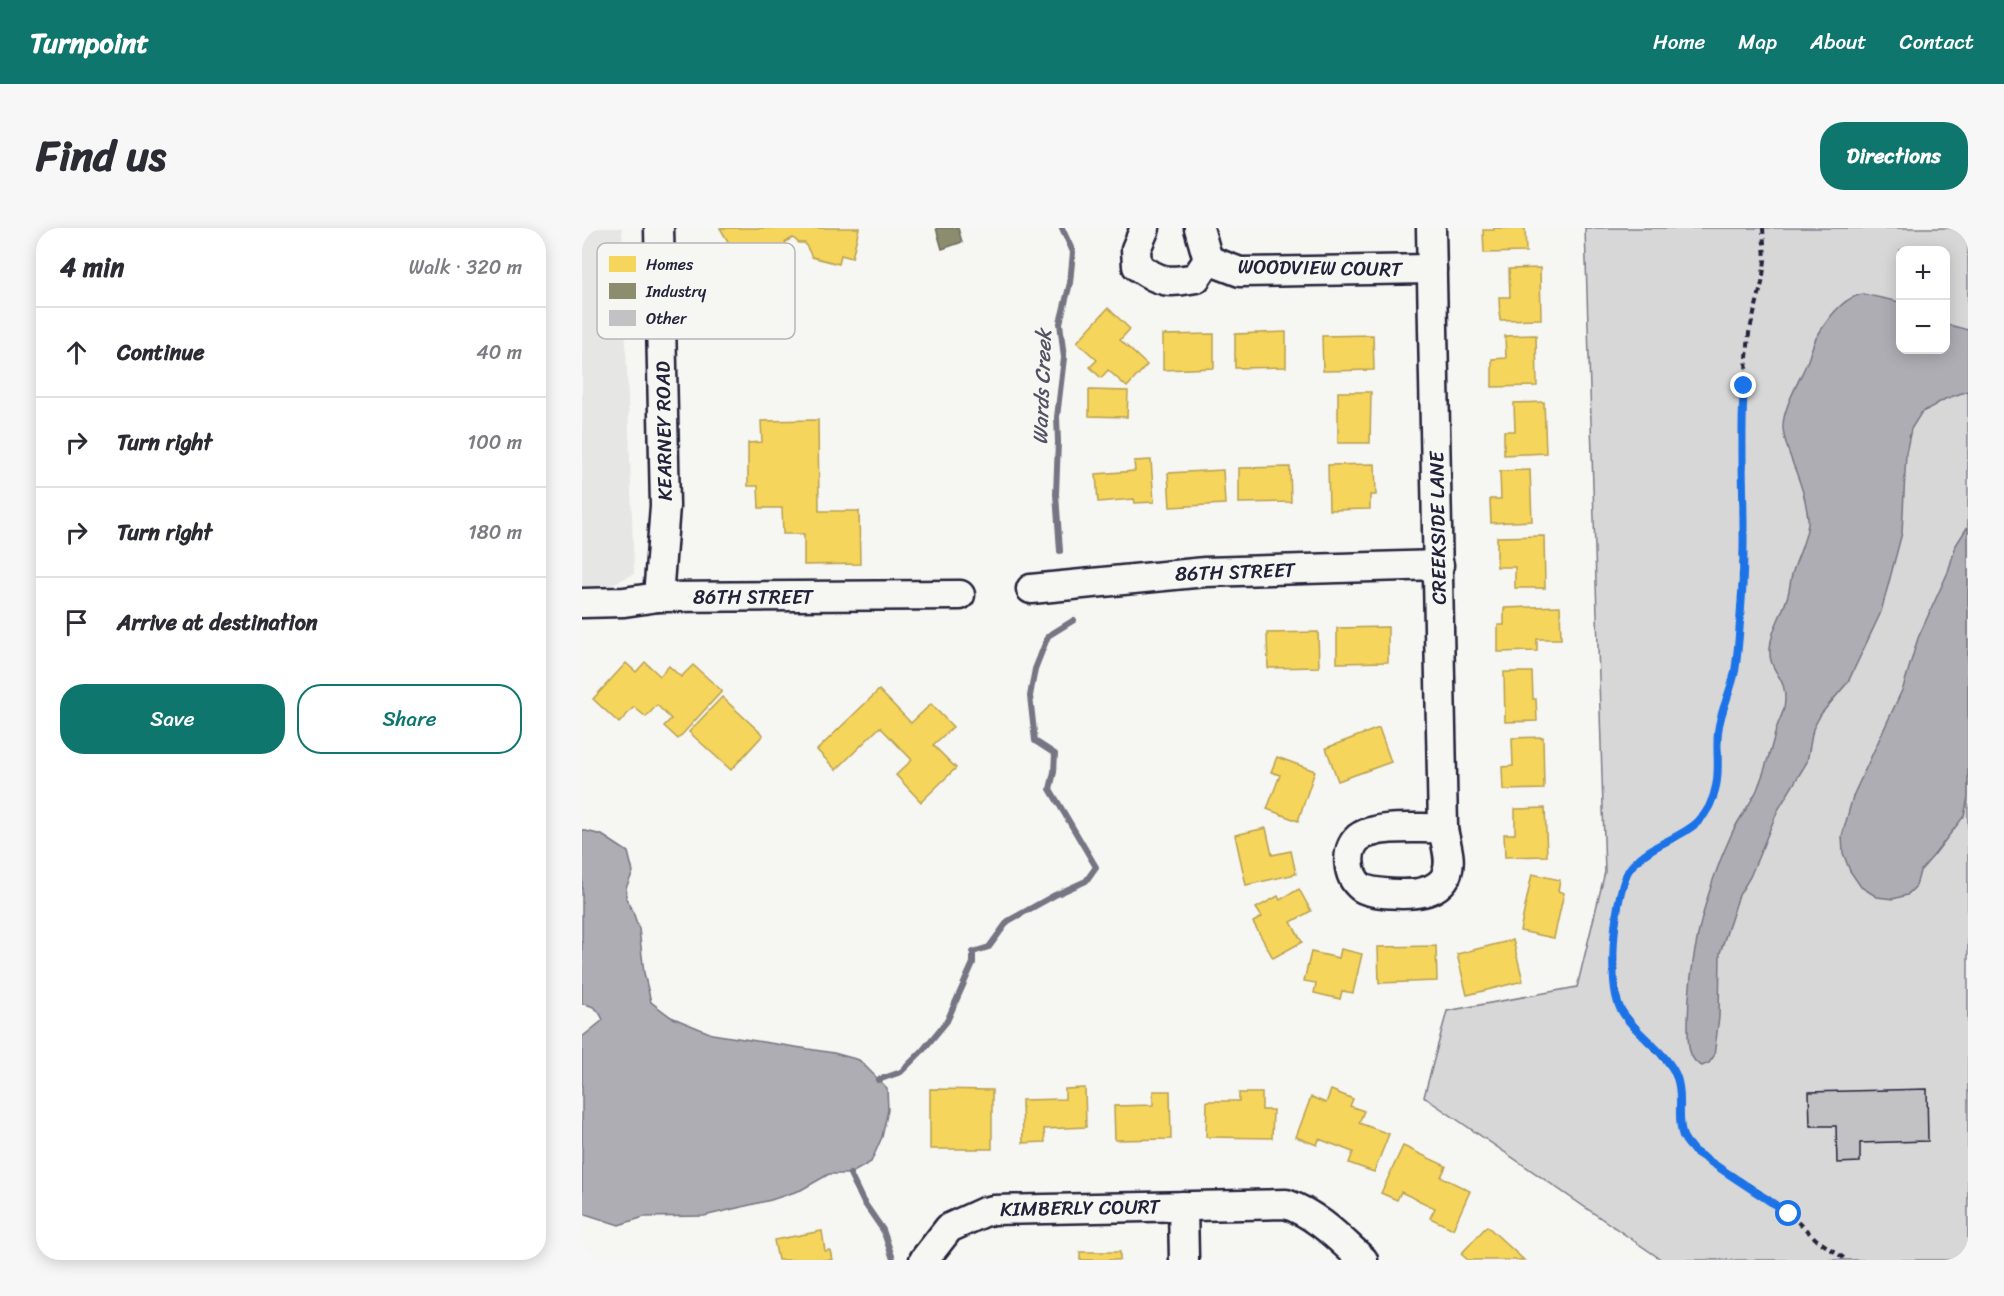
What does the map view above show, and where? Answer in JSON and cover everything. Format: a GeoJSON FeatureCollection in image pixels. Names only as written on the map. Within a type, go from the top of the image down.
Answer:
{"type":"FeatureCollection","features":[{"type":"Feature","properties":{"kind":"street","name":"KEARNEY ROAD"},"geometry":{"type":"LineString","coordinates":[[659,228],[659,243]]}},
{"type":"Feature","properties":{"kind":"street"},"geometry":{"type":"LineString","coordinates":[[1145,228],[1137,249],[1137,266],[1154,278],[1172,282],[1196,278],[1208,260],[1199,228]]}},
{"type":"Feature","properties":{"kind":"street","name":"CREEKSIDE LANE"},"geometry":{"type":"LineString","coordinates":[[1431,228],[1443,828]]}},
{"type":"Feature","properties":{"kind":"street","name":"WOODVIEW COURT"},"geometry":{"type":"LineString","coordinates":[[1208,260],[1240,272],[1432,269]]}},
{"type":"Feature","properties":{"kind":"street","name":"KEARNEY ROAD"},"geometry":{"type":"LineString","coordinates":[[658,597],[665,506],[661,339]]}},
{"type":"Feature","properties":{"kind":"street","name":"86TH STREET"},"geometry":{"type":"LineString","coordinates":[[1031,590],[1205,572],[1439,565]]}},
{"type":"Feature","properties":{"kind":"street","name":"86TH STREET"},"geometry":{"type":"LineString","coordinates":[[582,603],[624,602],[658,597],[960,595]]}},
{"type":"Feature","properties":{"kind":"street","name":"KIMBERLY COURT"},"geometry":{"type":"LineString","coordinates":[[924,1260],[949,1228],[984,1212],[1286,1204],[1314,1218],[1363,1260]]}},
{"type":"Feature","properties":{"kind":"street"},"geometry":{"type":"LineString","coordinates":[[1183,1206],[1184,1260]]}},
{"type":"Feature","properties":{"kind":"path"},"geometry":{"type":"LineString","coordinates":[[1763,228],[1765,260],[1762,283],[1749,333],[1742,420],[1743,543],[1740,626],[1735,672],[1718,731],[1716,789],[1711,804],[1698,822],[1688,831],[1640,858],[1626,874],[1619,900],[1614,943],[1614,987],[1620,1008],[1672,1068],[1680,1089],[1680,1119],[1683,1137],[1694,1151],[1760,1193],[1789,1214],[1817,1240],[1847,1260]]}},
{"type":"Feature","properties":{"kind":"shaded area"},"geometry":{"type":"Polygon","coordinates":[[[582,228],[622,228],[623,243],[597,243],[597,339],[626,339],[634,574],[602,589],[582,590],[582,228]]]}},
{"type":"Feature","properties":{"kind":"shaded area"},"geometry":{"type":"Polygon","coordinates":[[[1585,228],[1968,228],[1968,1260],[1662,1260],[1424,1097],[1447,1011],[1577,987],[1605,872],[1585,228]]]}},
{"type":"Feature","properties":{"kind":"shaded area"},"geometry":{"type":"Polygon","coordinates":[[[1863,294],[1896,301],[1896,354],[1950,354],[1950,325],[1968,330],[1968,391],[1945,399],[1921,413],[1911,429],[1906,453],[1902,533],[1881,612],[1848,682],[1821,714],[1813,729],[1807,762],[1778,810],[1750,877],[1739,895],[1720,953],[1719,1017],[1714,1056],[1709,1063],[1702,1066],[1693,1059],[1688,1037],[1691,977],[1695,952],[1713,879],[1732,833],[1757,790],[1784,708],[1784,689],[1772,664],[1770,649],[1774,629],[1788,595],[1792,574],[1808,524],[1804,496],[1784,437],[1783,420],[1792,394],[1822,328],[1831,315],[1849,299],[1863,294]]]}},
{"type":"Feature","properties":{"kind":"shaded area"},"geometry":{"type":"Polygon","coordinates":[[[1968,526],[1968,797],[1964,816],[1920,871],[1916,886],[1907,895],[1893,899],[1877,897],[1861,887],[1850,871],[1843,853],[1842,836],[1853,796],[1903,688],[1918,638],[1948,572],[1956,545],[1968,526]]]}},
{"type":"Feature","properties":{"kind":"shaded area"},"geometry":{"type":"Polygon","coordinates":[[[582,830],[602,835],[628,852],[633,872],[626,888],[626,898],[639,929],[644,973],[651,1002],[671,1017],[712,1034],[834,1053],[859,1060],[887,1088],[888,1110],[882,1137],[871,1162],[850,1174],[829,1174],[801,1190],[771,1200],[704,1216],[644,1217],[619,1225],[582,1213],[582,1037],[603,1020],[596,1009],[582,1004],[582,830]]]}},
{"type":"Feature","properties":{"kind":"building: Homes"},"geometry":{"type":"Polygon","coordinates":[[[720,228],[859,228],[852,258],[841,255],[839,264],[812,257],[805,243],[799,243],[793,238],[786,243],[729,243],[720,228]]]}},
{"type":"Feature","properties":{"kind":"building: Homes"},"geometry":{"type":"Polygon","coordinates":[[[1494,228],[1525,228],[1526,252],[1484,253],[1483,230],[1494,230],[1494,228]]]}},
{"type":"Feature","properties":{"kind":"building: Homes"},"geometry":{"type":"Polygon","coordinates":[[[1540,268],[1541,319],[1500,320],[1499,297],[1510,297],[1509,269],[1540,268]]]}},
{"type":"Feature","properties":{"kind":"building: Homes"},"geometry":{"type":"Polygon","coordinates":[[[1108,308],[1130,329],[1120,340],[1147,365],[1127,387],[1108,370],[1101,378],[1090,367],[1097,360],[1077,342],[1108,308]]]}},
{"type":"Feature","properties":{"kind":"building: Homes"},"geometry":{"type":"Polygon","coordinates":[[[1286,332],[1286,367],[1235,368],[1235,334],[1286,332]]]}},
{"type":"Feature","properties":{"kind":"building: Homes"},"geometry":{"type":"Polygon","coordinates":[[[1214,334],[1214,368],[1163,370],[1163,335],[1214,334]]]}},
{"type":"Feature","properties":{"kind":"building: Homes"},"geometry":{"type":"Polygon","coordinates":[[[1373,335],[1374,370],[1323,371],[1322,336],[1373,335]]]}},
{"type":"Feature","properties":{"kind":"building: Homes"},"geometry":{"type":"Polygon","coordinates":[[[1536,335],[1537,386],[1492,387],[1492,359],[1506,358],[1505,336],[1536,335]]]}},
{"type":"Feature","properties":{"kind":"building: Homes"},"geometry":{"type":"Polygon","coordinates":[[[1089,390],[1128,391],[1127,417],[1089,416],[1089,390]]]}},
{"type":"Feature","properties":{"kind":"building: Homes"},"geometry":{"type":"Polygon","coordinates":[[[1338,392],[1371,392],[1370,443],[1338,443],[1338,392]]]}},
{"type":"Feature","properties":{"kind":"building: Homes"},"geometry":{"type":"Polygon","coordinates":[[[1544,402],[1546,453],[1504,455],[1504,431],[1515,431],[1514,403],[1544,402]]]}},
{"type":"Feature","properties":{"kind":"building: Homes"},"geometry":{"type":"Polygon","coordinates":[[[818,420],[819,511],[859,511],[860,564],[804,565],[804,534],[783,534],[782,508],[759,508],[758,486],[748,486],[748,443],[762,442],[761,421],[818,420]]]}},
{"type":"Feature","properties":{"kind":"building: Homes"},"geometry":{"type":"Polygon","coordinates":[[[1151,460],[1154,502],[1135,503],[1134,499],[1098,502],[1096,474],[1135,471],[1134,461],[1151,460]]]}},
{"type":"Feature","properties":{"kind":"building: Homes"},"geometry":{"type":"Polygon","coordinates":[[[1375,464],[1376,495],[1370,495],[1370,509],[1329,510],[1328,465],[1375,464]]]}},
{"type":"Feature","properties":{"kind":"building: Homes"},"geometry":{"type":"Polygon","coordinates":[[[1290,467],[1291,502],[1239,503],[1239,468],[1290,467]]]}},
{"type":"Feature","properties":{"kind":"building: Homes"},"geometry":{"type":"Polygon","coordinates":[[[1223,470],[1225,504],[1170,507],[1168,473],[1223,470]]]}},
{"type":"Feature","properties":{"kind":"building: Homes"},"geometry":{"type":"Polygon","coordinates":[[[1530,470],[1532,521],[1491,523],[1490,499],[1501,499],[1500,471],[1530,470]]]}},
{"type":"Feature","properties":{"kind":"building: Homes"},"geometry":{"type":"Polygon","coordinates":[[[1544,536],[1545,588],[1515,588],[1515,567],[1497,567],[1497,537],[1544,536]]]}},
{"type":"Feature","properties":{"kind":"building: Homes"},"geometry":{"type":"Polygon","coordinates":[[[1560,606],[1561,639],[1537,639],[1537,651],[1498,652],[1498,625],[1504,625],[1504,608],[1560,606]]]}},
{"type":"Feature","properties":{"kind":"building: Homes"},"geometry":{"type":"Polygon","coordinates":[[[1388,627],[1388,662],[1337,663],[1337,628],[1388,627]]]}},
{"type":"Feature","properties":{"kind":"building: Homes"},"geometry":{"type":"Polygon","coordinates":[[[1318,632],[1319,667],[1268,668],[1267,633],[1318,632]]]}},
{"type":"Feature","properties":{"kind":"building: Homes"},"geometry":{"type":"Polygon","coordinates":[[[645,662],[660,676],[669,666],[681,677],[693,665],[722,691],[678,739],[664,726],[671,719],[657,705],[646,717],[634,707],[619,723],[593,699],[626,663],[636,672],[645,662]]]}},
{"type":"Feature","properties":{"kind":"building: Homes"},"geometry":{"type":"Polygon","coordinates":[[[1504,672],[1532,672],[1537,721],[1505,722],[1504,672]]]}},
{"type":"Feature","properties":{"kind":"building: Homes"},"geometry":{"type":"Polygon","coordinates":[[[879,690],[911,723],[931,704],[953,727],[933,745],[956,768],[921,802],[896,775],[912,760],[880,727],[836,770],[817,750],[879,690]]]}},
{"type":"Feature","properties":{"kind":"building: Homes"},"geometry":{"type":"Polygon","coordinates":[[[722,697],[763,735],[731,770],[689,732],[722,697]]]}},
{"type":"Feature","properties":{"kind":"building: Homes"},"geometry":{"type":"Polygon","coordinates":[[[1379,728],[1391,762],[1338,781],[1326,748],[1379,728]]]}},
{"type":"Feature","properties":{"kind":"building: Homes"},"geometry":{"type":"Polygon","coordinates":[[[1543,737],[1544,789],[1503,790],[1502,767],[1513,766],[1512,738],[1543,737]]]}},
{"type":"Feature","properties":{"kind":"building: Homes"},"geometry":{"type":"Polygon","coordinates":[[[1277,757],[1315,771],[1298,821],[1267,809],[1280,775],[1271,772],[1277,757]]]}},
{"type":"Feature","properties":{"kind":"building: Homes"},"geometry":{"type":"Polygon","coordinates":[[[1545,808],[1547,856],[1505,857],[1504,834],[1515,834],[1515,809],[1545,808]]]}},
{"type":"Feature","properties":{"kind":"building: Homes"},"geometry":{"type":"Polygon","coordinates":[[[1266,828],[1272,855],[1291,851],[1296,874],[1246,885],[1235,835],[1266,828]]]}},
{"type":"Feature","properties":{"kind":"building: Homes"},"geometry":{"type":"Polygon","coordinates":[[[1532,874],[1560,880],[1558,891],[1564,893],[1554,938],[1520,931],[1532,874]]]}},
{"type":"Feature","properties":{"kind":"building: Homes"},"geometry":{"type":"Polygon","coordinates":[[[1299,889],[1311,911],[1291,922],[1302,942],[1273,958],[1253,922],[1262,917],[1256,908],[1278,896],[1280,900],[1299,889]]]}},
{"type":"Feature","properties":{"kind":"building: Homes"},"geometry":{"type":"Polygon","coordinates":[[[1513,940],[1523,981],[1467,995],[1457,954],[1513,940]]]}},
{"type":"Feature","properties":{"kind":"building: Homes"},"geometry":{"type":"Polygon","coordinates":[[[1436,946],[1437,981],[1379,983],[1378,947],[1436,946]]]}},
{"type":"Feature","properties":{"kind":"building: Homes"},"geometry":{"type":"Polygon","coordinates":[[[1341,949],[1362,954],[1353,993],[1342,991],[1340,999],[1314,993],[1316,983],[1304,981],[1311,952],[1339,958],[1341,949]]]}},
{"type":"Feature","properties":{"kind":"building: Homes"},"geometry":{"type":"Polygon","coordinates":[[[1085,1088],[1086,1127],[1044,1129],[1045,1142],[1023,1143],[1022,1100],[1065,1099],[1065,1089],[1085,1088]]]}},
{"type":"Feature","properties":{"kind":"building: Homes"},"geometry":{"type":"Polygon","coordinates":[[[930,1089],[992,1090],[992,1149],[930,1149],[930,1089]]]}},
{"type":"Feature","properties":{"kind":"building: Homes"},"geometry":{"type":"Polygon","coordinates":[[[1331,1090],[1353,1099],[1350,1106],[1364,1111],[1359,1123],[1389,1134],[1374,1172],[1349,1163],[1353,1152],[1319,1139],[1317,1145],[1296,1137],[1311,1097],[1326,1103],[1331,1090]]]}},
{"type":"Feature","properties":{"kind":"building: Homes"},"geometry":{"type":"Polygon","coordinates":[[[1153,1091],[1170,1091],[1171,1139],[1115,1140],[1114,1106],[1153,1105],[1153,1091]]]}},
{"type":"Feature","properties":{"kind":"building: Homes"},"geometry":{"type":"Polygon","coordinates":[[[1239,1093],[1262,1093],[1262,1110],[1273,1110],[1272,1138],[1206,1137],[1207,1101],[1239,1101],[1239,1093]]]}},
{"type":"Feature","properties":{"kind":"building: Homes"},"geometry":{"type":"Polygon","coordinates":[[[1403,1146],[1446,1166],[1441,1177],[1470,1191],[1453,1229],[1430,1218],[1435,1208],[1401,1192],[1397,1200],[1381,1193],[1403,1146]]]}},
{"type":"Feature","properties":{"kind":"building: Homes"},"geometry":{"type":"Polygon","coordinates":[[[1487,1226],[1524,1260],[1468,1260],[1461,1254],[1487,1226]]]}},
{"type":"Feature","properties":{"kind":"building: Homes"},"geometry":{"type":"Polygon","coordinates":[[[822,1231],[825,1251],[830,1250],[832,1260],[778,1260],[774,1240],[822,1231]]]}},
{"type":"Feature","properties":{"kind":"building: Homes"},"geometry":{"type":"Polygon","coordinates":[[[1080,1252],[1120,1252],[1120,1260],[1080,1260],[1080,1252]]]}},
{"type":"Feature","properties":{"kind":"building: Industry"},"geometry":{"type":"Polygon","coordinates":[[[936,228],[958,228],[962,242],[942,249],[936,228]]]}},
{"type":"Feature","properties":{"kind":"building: Other"},"geometry":{"type":"Polygon","coordinates":[[[1927,1089],[1928,1141],[1860,1143],[1860,1162],[1837,1163],[1836,1126],[1810,1126],[1809,1092],[1927,1089]]]}},
{"type":"Feature","properties":{"kind":"waterway","name":"Wards Creek"},"geometry":{"type":"LineString","coordinates":[[1060,551],[1056,494],[1057,417],[1064,358],[1060,323],[1070,283],[1073,252],[1062,228]]}},
{"type":"Feature","properties":{"kind":"waterway","name":"Wards Creek"},"geometry":{"type":"LineString","coordinates":[[878,1080],[901,1072],[947,1021],[973,963],[973,952],[989,947],[1008,921],[1086,881],[1096,867],[1050,789],[1055,754],[1035,741],[1030,696],[1035,669],[1048,636],[1074,620]]}},
{"type":"Feature","properties":{"kind":"waterway","name":"Wards Creek"},"geometry":{"type":"LineString","coordinates":[[850,1174],[863,1201],[883,1230],[893,1259]]}},
{"type":"Feature","properties":{"kind":"route"},"geometry":{"type":"LineString","coordinates":[[1744,386],[1741,447],[1743,543],[1739,638],[1735,672],[1718,731],[1716,789],[1706,814],[1698,822],[1688,831],[1640,858],[1626,874],[1616,920],[1614,987],[1620,1008],[1672,1068],[1677,1078],[1680,1089],[1680,1119],[1683,1137],[1694,1151],[1789,1214]]}}]}
